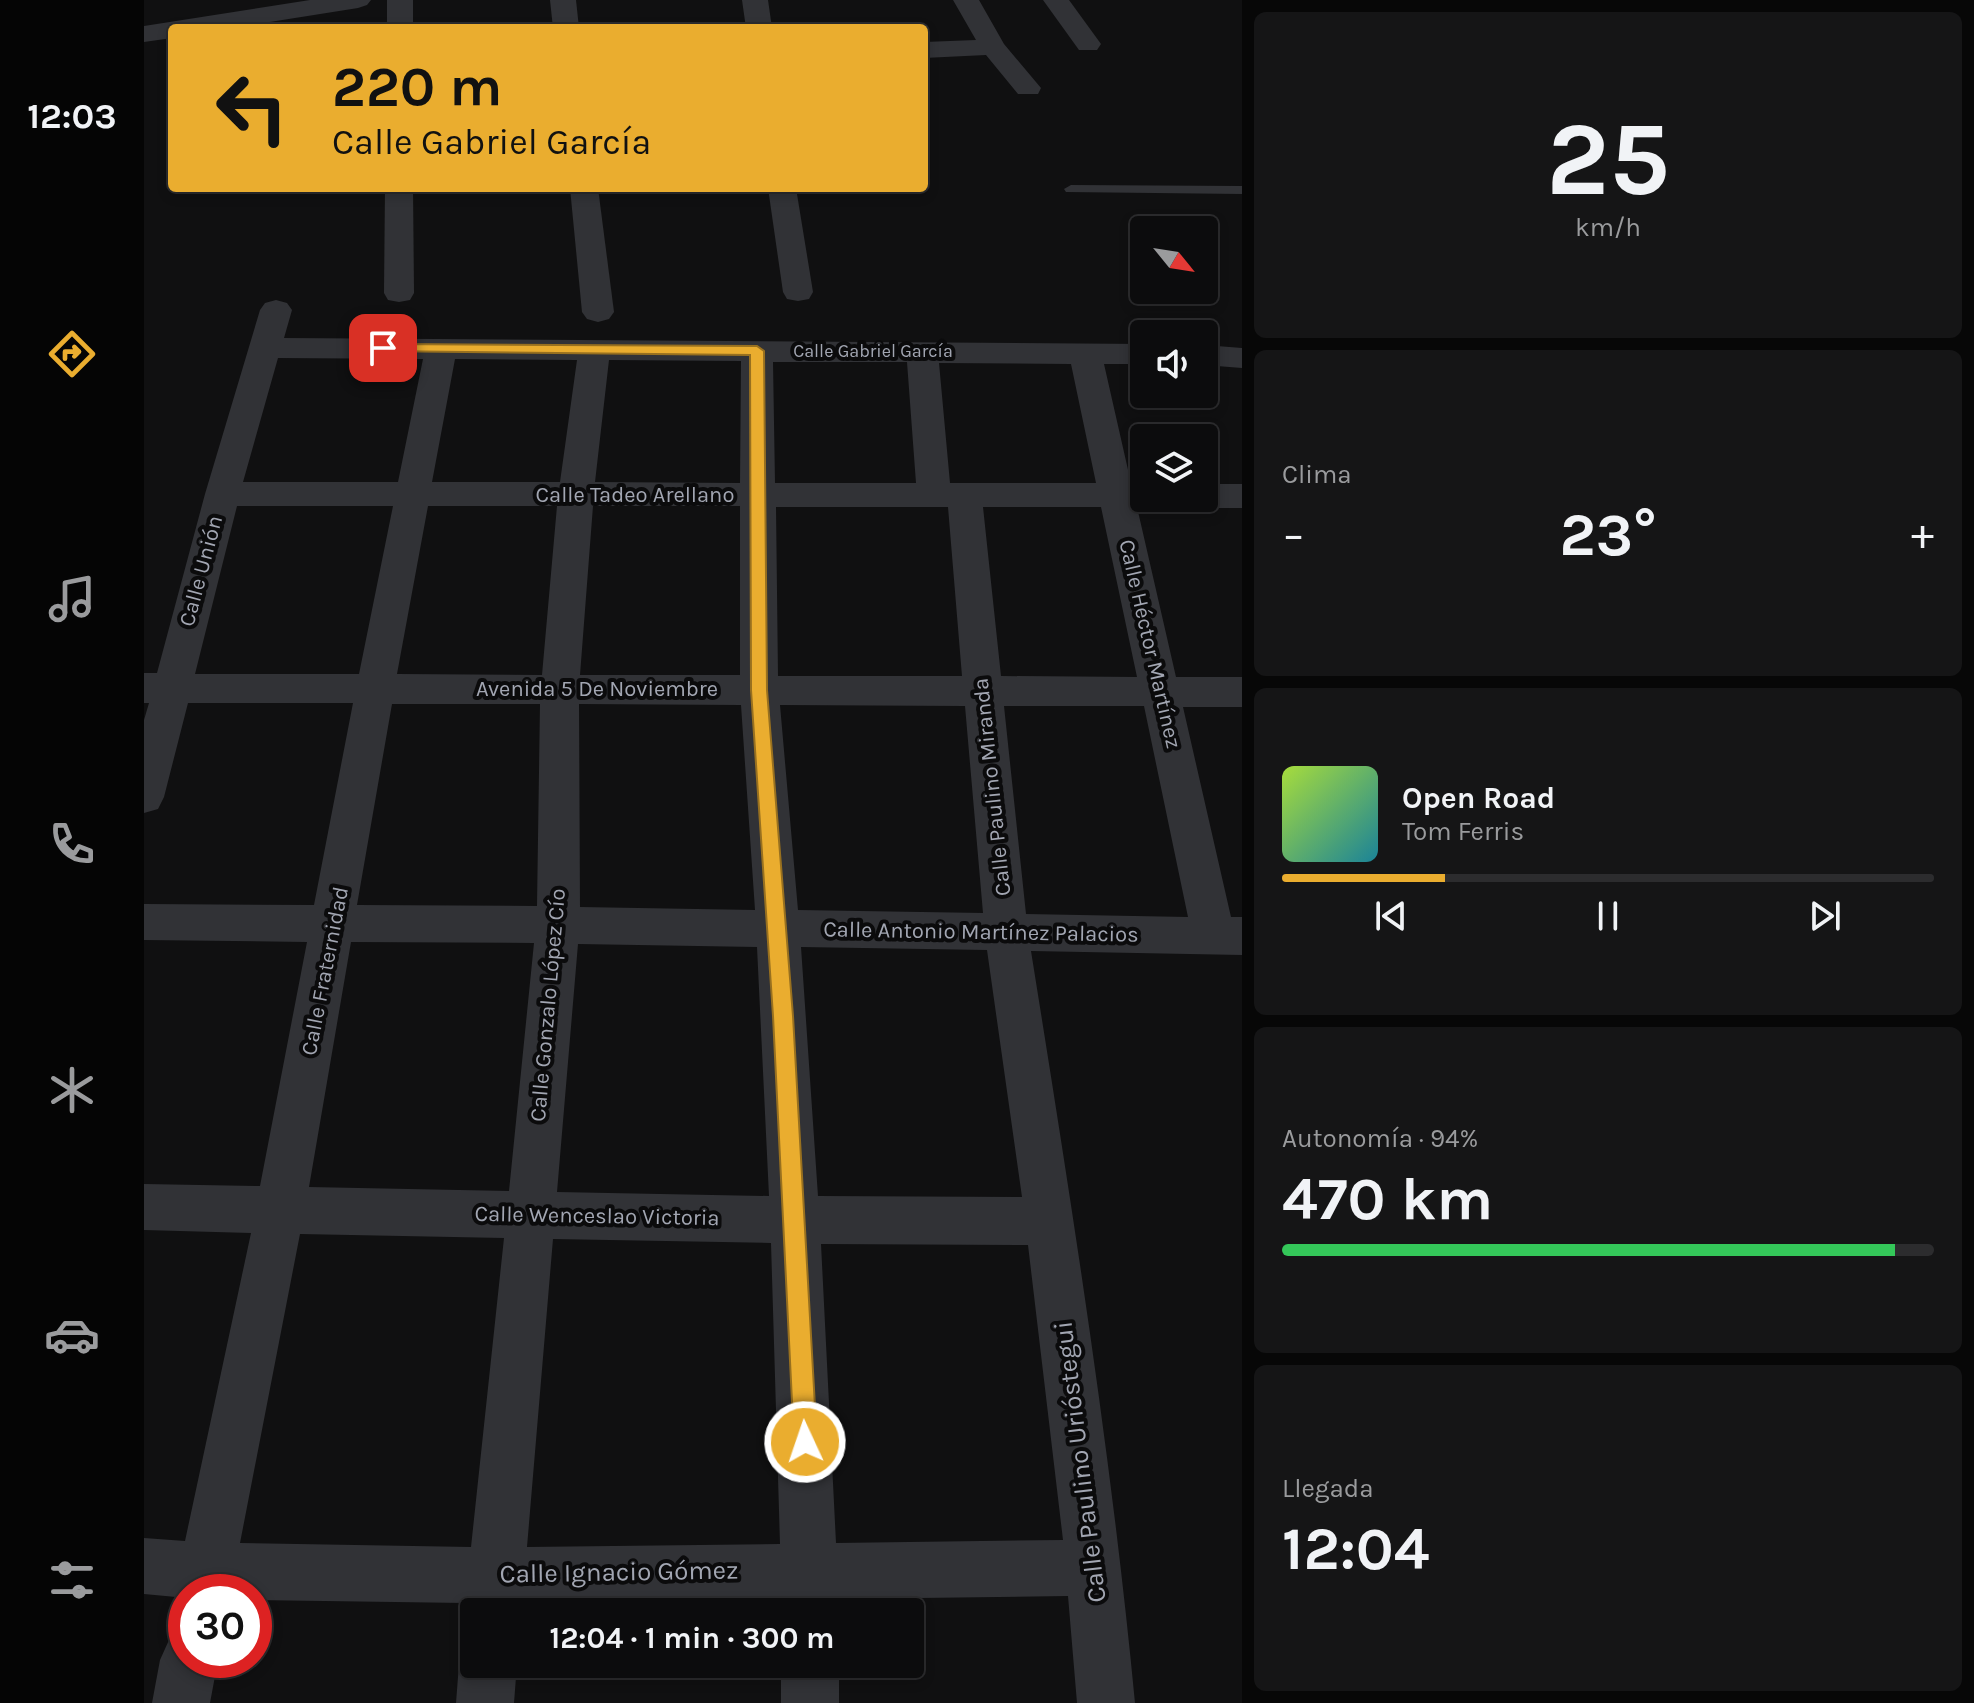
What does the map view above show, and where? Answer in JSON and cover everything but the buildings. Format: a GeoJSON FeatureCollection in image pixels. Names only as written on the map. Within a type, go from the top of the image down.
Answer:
{"type":"FeatureCollection","features":[{"type":"Feature","properties":{"kind":"street"},"geometry":{"type":"LineString","coordinates":[[208,24],[358,0]]}},
{"type":"Feature","properties":{"kind":"street"},"geometry":{"type":"LineString","coordinates":[[400,0],[400,24]]}},
{"type":"Feature","properties":{"kind":"street"},"geometry":{"type":"LineString","coordinates":[[563,0],[566,24]]}},
{"type":"Feature","properties":{"kind":"street"},"geometry":{"type":"LineString","coordinates":[[755,0],[758,24]]}},
{"type":"Feature","properties":{"kind":"street"},"geometry":{"type":"LineString","coordinates":[[966,0],[993,47],[1028,88]]}},
{"type":"Feature","properties":{"kind":"street"},"geometry":{"type":"LineString","coordinates":[[1056,0],[1088,44]]}},
{"type":"Feature","properties":{"kind":"street"},"geometry":{"type":"LineString","coordinates":[[144,34],[168,31]]}},
{"type":"Feature","properties":{"kind":"street"},"geometry":{"type":"LineString","coordinates":[[928,50],[993,47]]}},
{"type":"Feature","properties":{"kind":"street"},"geometry":{"type":"LineString","coordinates":[[399,192],[399,293]]}},
{"type":"Feature","properties":{"kind":"street","name":"Calle Gonzalo López Cío"},"geometry":{"type":"LineString","coordinates":[[494,1593],[558,925],[560,689],[576,494],[596,331],[584,192]]}},
{"type":"Feature","properties":{"kind":"street"},"geometry":{"type":"LineString","coordinates":[[783,192],[798,292]]}},
{"type":"Feature","properties":{"kind":"street","name":"Calle Unión"},"geometry":{"type":"LineString","coordinates":[[144,797],[157,688],[222,494],[276,310]]}},
{"type":"Feature","properties":{"kind":"street","name":"Calle Gabriel García"},"geometry":{"type":"LineString","coordinates":[[266,348],[441,349],[596,331],[757,351],[1130,354]]}},
{"type":"Feature","properties":{"kind":"street","name":"Calle Fraternidad"},"geometry":{"type":"LineString","coordinates":[[206,1574],[280,1210],[441,349]]}},
{"type":"Feature","properties":{"kind":"street"},"geometry":{"type":"LineString","coordinates":[[757,351],[759,690],[778,929],[795,1220],[811,1590]]}},
{"type":"Feature","properties":{"kind":"street","name":"Calle Paulino Miranda"},"geometry":{"type":"LineString","coordinates":[[922,351],[982,690],[1006,932],[1050,1221]]}},
{"type":"Feature","properties":{"kind":"street","name":"Calle Héctor Martínez"},"geometry":{"type":"LineString","coordinates":[[1085,353],[1130,495]]}},
{"type":"Feature","properties":{"kind":"street"},"geometry":{"type":"LineString","coordinates":[[1218,356],[1242,358]]}},
{"type":"Feature","properties":{"kind":"street","name":"Calle Tadeo Arellano"},"geometry":{"type":"LineString","coordinates":[[222,494],[1130,495]]}},
{"type":"Feature","properties":{"kind":"street"},"geometry":{"type":"LineString","coordinates":[[1218,496],[1242,496]]}},
{"type":"Feature","properties":{"kind":"street","name":"Calle Héctor Martínez"},"geometry":{"type":"LineString","coordinates":[[1133,512],[1161,691],[1228,936]]}},
{"type":"Feature","properties":{"kind":"street","name":"Avenida 5 De Noviembre"},"geometry":{"type":"LineString","coordinates":[[157,688],[1242,692]]}},
{"type":"Feature","properties":{"kind":"street","name":"Calle Antonio Martínez Palacios"},"geometry":{"type":"LineString","coordinates":[[144,922],[1228,936]]}},
{"type":"Feature","properties":{"kind":"street","name":"Calle Wenceslao Victoria"},"geometry":{"type":"LineString","coordinates":[[144,1207],[795,1220],[1050,1221]]}},
{"type":"Feature","properties":{"kind":"street","name":"Calle Paulino Urióstegui"},"geometry":{"type":"LineString","coordinates":[[1050,1221],[1094,1568],[1106,1703]]}},
{"type":"Feature","properties":{"kind":"street","name":"Calle Ignacio Gómez"},"geometry":{"type":"LineString","coordinates":[[144,1566],[174,1574]]}},
{"type":"Feature","properties":{"kind":"street","name":"Calle Ignacio Gómez"},"geometry":{"type":"LineString","coordinates":[[272,1585],[494,1593],[811,1590],[1094,1568]]}},
{"type":"Feature","properties":{"kind":"street"},"geometry":{"type":"LineString","coordinates":[[181,1703],[186,1678]]}},
{"type":"Feature","properties":{"kind":"street"},"geometry":{"type":"LineString","coordinates":[[485,1703],[487,1678]]}},
{"type":"Feature","properties":{"kind":"street"},"geometry":{"type":"LineString","coordinates":[[810,1678],[810,1703]]}},
{"type":"Feature","properties":{"kind":"lane"},"geometry":{"type":"LineString","coordinates":[[1071,189],[1242,190]]}},
{"type":"Feature","properties":{"kind":"route"},"geometry":{"type":"LineString","coordinates":[[383,348],[757,351],[759,690],[778,929],[805,1442]]}}]}
